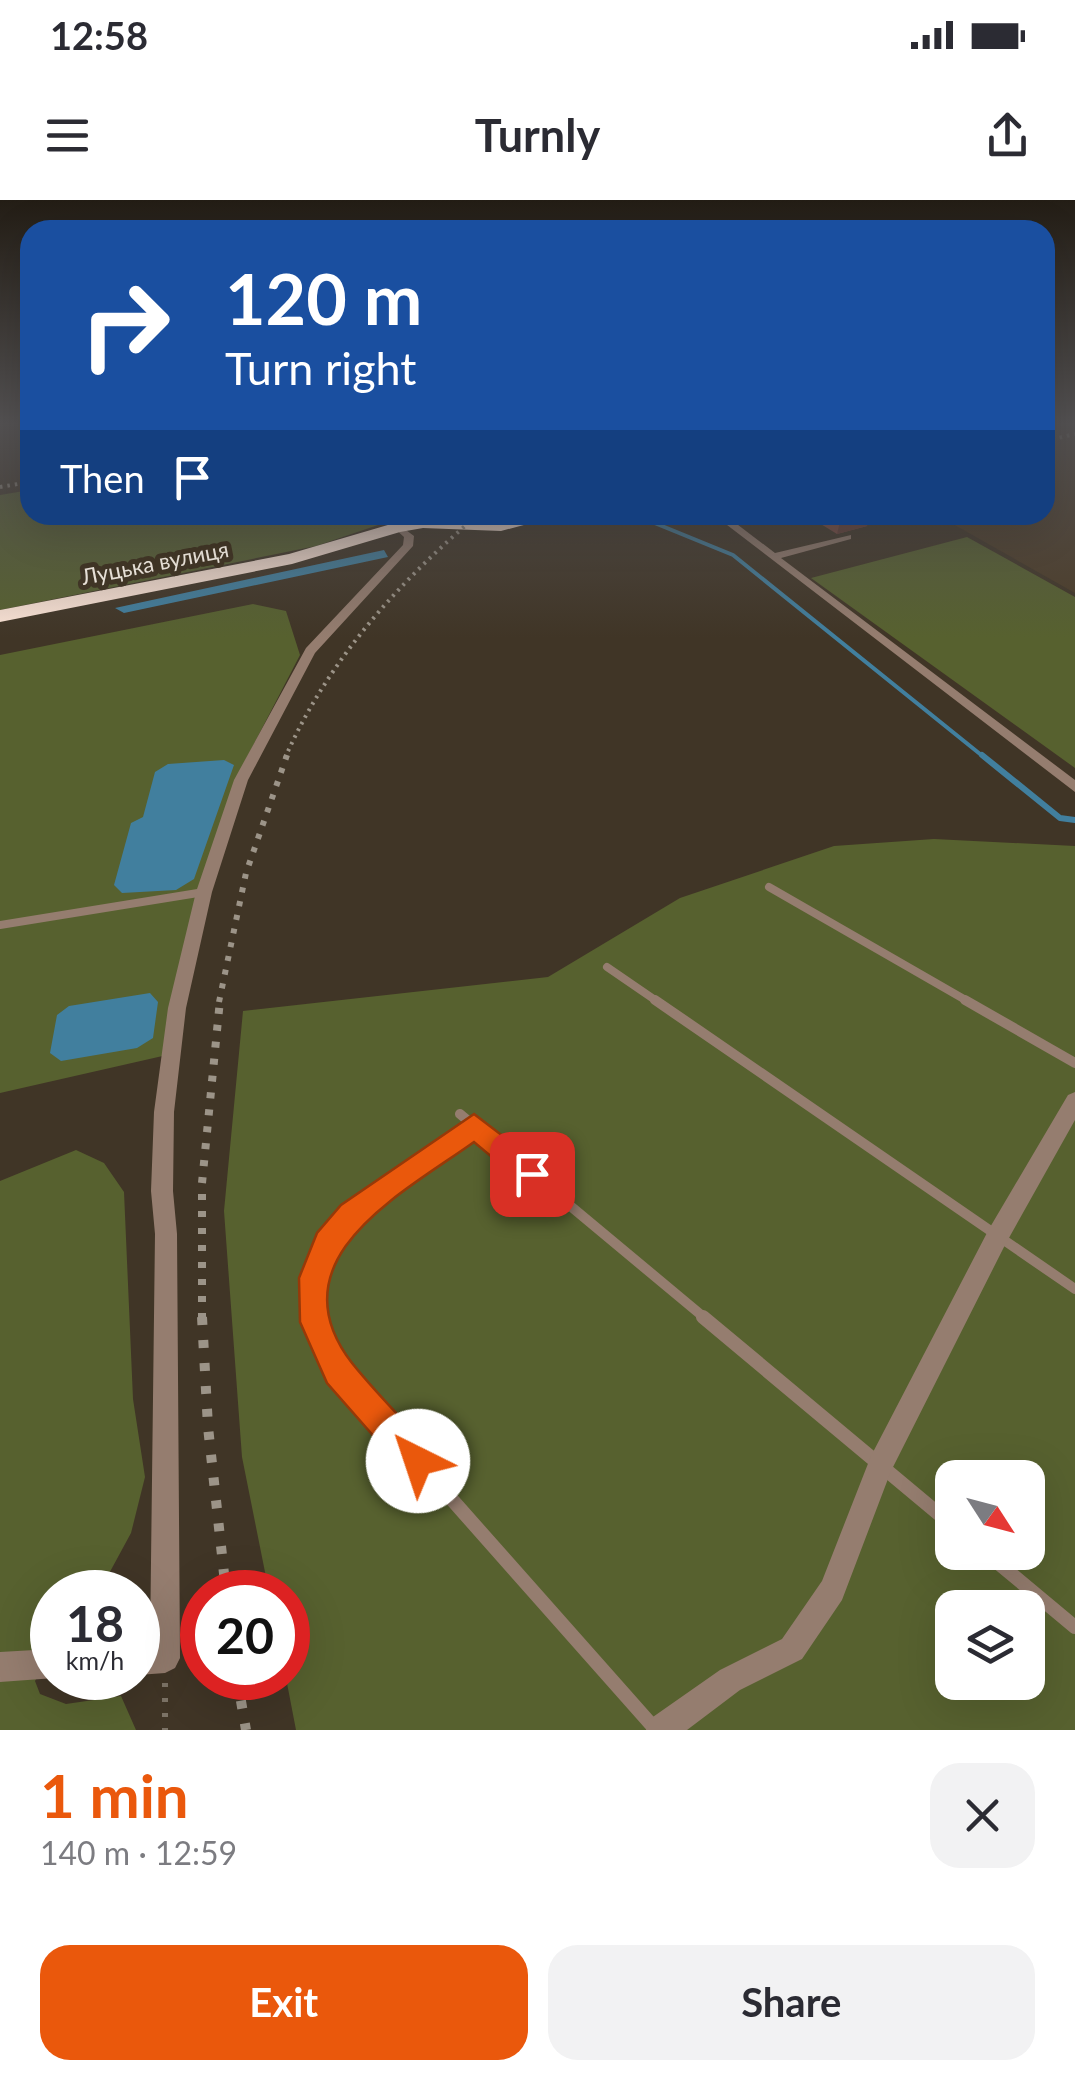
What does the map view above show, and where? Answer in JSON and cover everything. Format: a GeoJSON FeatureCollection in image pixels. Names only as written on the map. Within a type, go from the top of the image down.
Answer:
{"type":"FeatureCollection","features":[{"type":"Feature","properties":{"kind":"highway","name":"Луцька вулиця"},"geometry":{"type":"LineString","coordinates":[[0,616],[292,559],[410,525]]}},
{"type":"Feature","properties":{"kind":"highway","name":"Луцька вулиця"},"geometry":{"type":"LineString","coordinates":[[475,525],[506,525]]}},
{"type":"Feature","properties":{"kind":"street"},"geometry":{"type":"LineString","coordinates":[[733,525],[1075,788]]}},
{"type":"Feature","properties":{"kind":"street"},"geometry":{"type":"LineString","coordinates":[[160,1658],[165,1658],[164,1112],[178,1008],[204,892],[241,780],[310,651],[408,546],[409,536],[398,527]]}},
{"type":"Feature","properties":{"kind":"street"},"geometry":{"type":"LineString","coordinates":[[775,556],[847,537]]}},
{"type":"Feature","properties":{"kind":"street"},"geometry":{"type":"LineString","coordinates":[[658,1730],[730,1680],[792,1649],[832,1590],[880,1465],[997,1237],[1075,1101]]}},
{"type":"Feature","properties":{"kind":"street"},"geometry":{"type":"LineString","coordinates":[[0,1668],[30,1666]]}},
{"type":"Feature","properties":{"kind":"lane"},"geometry":{"type":"LineString","coordinates":[[770,887],[1075,1063]]}},
{"type":"Feature","properties":{"kind":"lane"},"geometry":{"type":"LineString","coordinates":[[0,926],[204,892]]}},
{"type":"Feature","properties":{"kind":"lane"},"geometry":{"type":"LineString","coordinates":[[607,967],[1075,1289]]}},
{"type":"Feature","properties":{"kind":"lane"},"geometry":{"type":"LineString","coordinates":[[460,1114],[935,1511]]}},
{"type":"Feature","properties":{"kind":"lane"},"geometry":{"type":"LineString","coordinates":[[474,1126],[350,1214],[327,1242],[314,1278],[315,1322],[338,1372],[658,1730]]}},
{"type":"Feature","properties":{"kind":"lane"},"geometry":{"type":"LineString","coordinates":[[1007,1570],[1075,1627]]}},
{"type":"Feature","properties":{"kind":"path"},"geometry":{"type":"LineString","coordinates":[[165,1658],[165,1730]]}},
{"type":"Feature","properties":{"kind":"shaded area"},"geometry":{"type":"Polygon","coordinates":[[[1055,494],[1075,494],[1075,593],[955,525],[1055,525],[1055,494]]]}},
{"type":"Feature","properties":{"kind":"green space"},"geometry":{"type":"Polygon","coordinates":[[[20,494],[20,525],[378,525],[316,546],[0,610],[0,495],[20,494]]]}},
{"type":"Feature","properties":{"kind":"green space"},"geometry":{"type":"Polygon","coordinates":[[[967,537],[1075,597],[1075,768],[811,578],[967,537]]]}},
{"type":"Feature","properties":{"kind":"green space"},"geometry":{"type":"Polygon","coordinates":[[[253,604],[286,611],[300,655],[243,765],[167,1055],[0,1093],[0,655],[253,604]]]}},
{"type":"Feature","properties":{"kind":"green space"},"geometry":{"type":"Polygon","coordinates":[[[934,839],[1075,846],[1075,1730],[296,1730],[290,1700],[310,1700],[310,1570],[265,1570],[242,1457],[224,1211],[243,1011],[548,977],[680,898],[834,846],[934,839]]]}},
{"type":"Feature","properties":{"kind":"green space"},"geometry":{"type":"Polygon","coordinates":[[[76,1150],[104,1163],[124,1192],[133,1399],[145,1477],[131,1533],[111,1570],[30,1570],[30,1700],[66,1704],[123,1700],[136,1730],[0,1730],[0,1181],[76,1150]]]}},
{"type":"Feature","properties":{"kind":"water"},"geometry":{"type":"Polygon","coordinates":[[[384,550],[388,557],[124,613],[115,608],[384,550]]]}},
{"type":"Feature","properties":{"kind":"water"},"geometry":{"type":"Polygon","coordinates":[[[224,760],[234,765],[194,879],[176,890],[122,893],[114,885],[131,823],[143,817],[155,772],[168,764],[224,760]]]}},
{"type":"Feature","properties":{"kind":"water"},"geometry":{"type":"Polygon","coordinates":[[[150,993],[158,1002],[153,1038],[137,1048],[61,1061],[50,1053],[57,1015],[69,1006],[150,993]]]}},
{"type":"Feature","properties":{"kind":"waterway"},"geometry":{"type":"LineString","coordinates":[[660,525],[733,555],[985,758]]}},
{"type":"Feature","properties":{"kind":"waterway"},"geometry":{"type":"LineString","coordinates":[[982,755],[1060,818],[1075,820]]}},
{"type":"Feature","properties":{"kind":"railway"},"geometry":{"type":"LineString","coordinates":[[285,758],[322,689],[367,626],[466,525]]}},
{"type":"Feature","properties":{"kind":"railway"},"geometry":{"type":"LineString","coordinates":[[219,1002],[246,873],[287,755]]}},
{"type":"Feature","properties":{"kind":"railway"},"geometry":{"type":"LineString","coordinates":[[202,1317],[202,1183],[220,1000]]}},
{"type":"Feature","properties":{"kind":"railway"},"geometry":{"type":"LineString","coordinates":[[202,1317],[208,1427],[224,1570]]}},
{"type":"Feature","properties":{"kind":"railway"},"geometry":{"type":"LineString","coordinates":[[241,1700],[246,1730]]}},
{"type":"Feature","properties":{"kind":"route"},"geometry":{"type":"LineString","coordinates":[[418,1461],[338,1372],[315,1322],[314,1278],[327,1242],[350,1214],[474,1126],[532,1174]]}}]}
